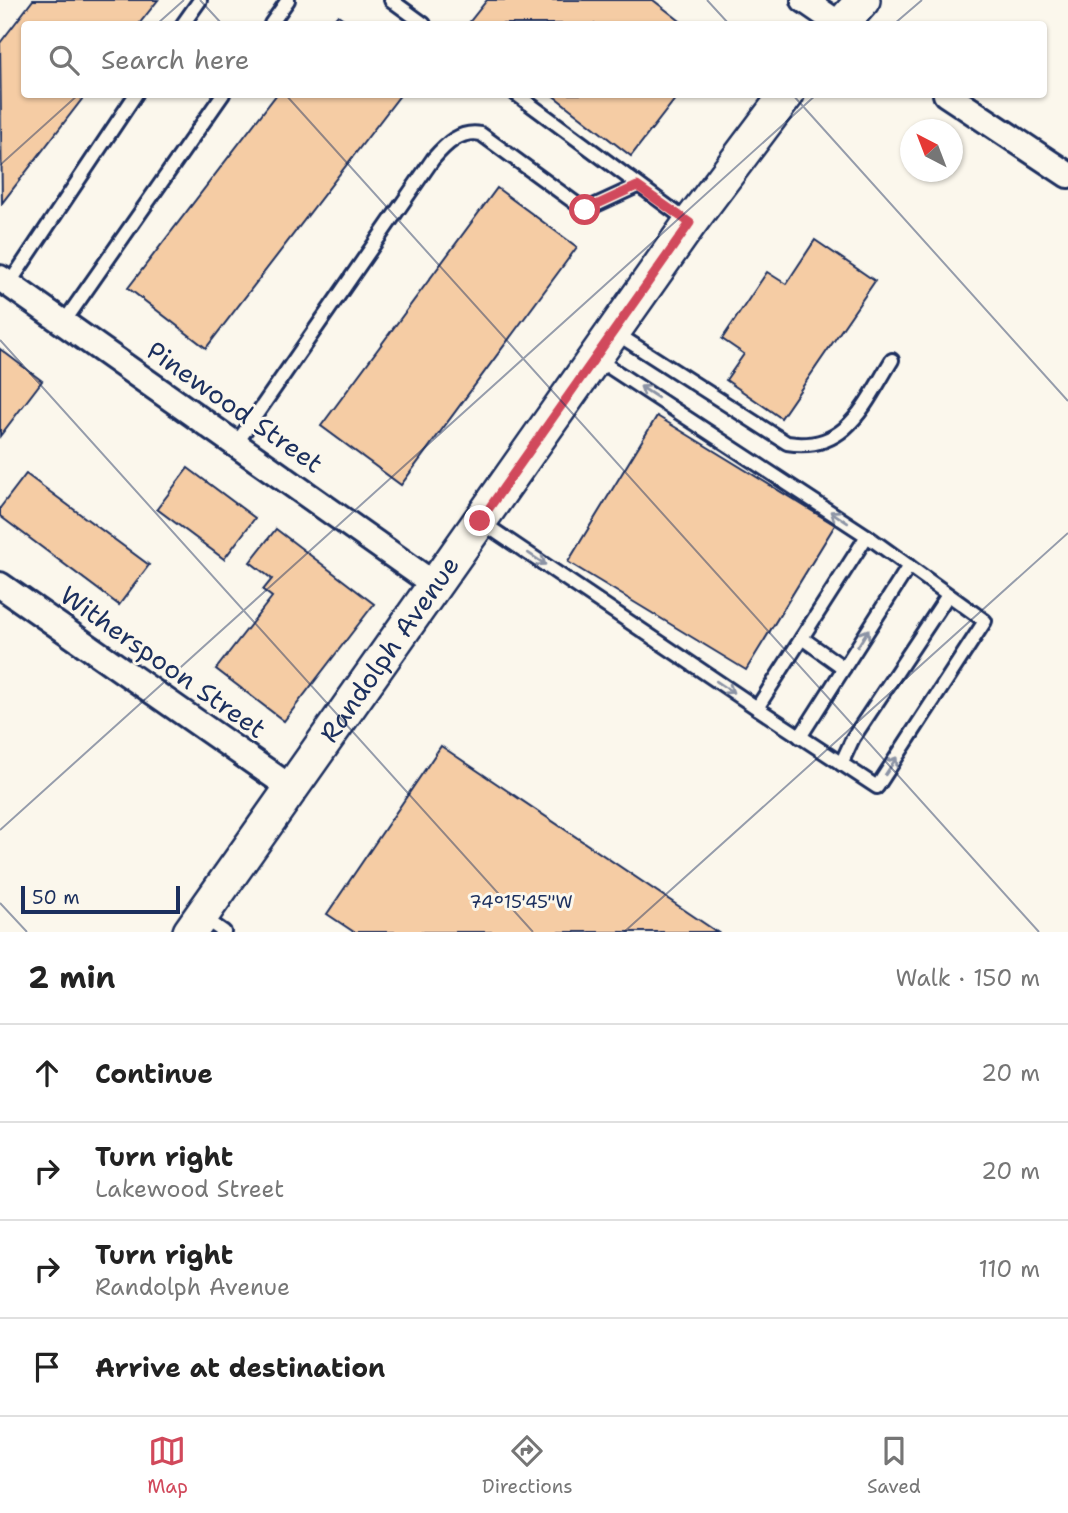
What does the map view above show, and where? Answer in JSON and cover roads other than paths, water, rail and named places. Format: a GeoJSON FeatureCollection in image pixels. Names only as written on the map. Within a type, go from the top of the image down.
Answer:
{"type":"FeatureCollection","features":[{"type":"Feature","properties":{"kind":"main road"},"geometry":{"type":"LineString","coordinates":[[843,21],[863,0]]}},
{"type":"Feature","properties":{"kind":"main road","name":"Randolph Avenue"},"geometry":{"type":"LineString","coordinates":[[205,927],[291,788],[690,223],[784,98]]}},
{"type":"Feature","properties":{"kind":"street"},"geometry":{"type":"LineString","coordinates":[[804,0],[836,21]]}},
{"type":"Feature","properties":{"kind":"street"},"geometry":{"type":"LineString","coordinates":[[952,98],[1068,175]]}},
{"type":"Feature","properties":{"kind":"street","name":"Pinewood Street"},"geometry":{"type":"LineString","coordinates":[[5,281],[435,585]]}},
{"type":"Feature","properties":{"kind":"street","name":"Witherspoon Street"},"geometry":{"type":"LineString","coordinates":[[0,585],[291,788]]}},
{"type":"Feature","properties":{"kind":"lane"},"geometry":{"type":"LineString","coordinates":[[185,21],[200,0]]}},
{"type":"Feature","properties":{"kind":"lane"},"geometry":{"type":"LineString","coordinates":[[273,21],[288,0]]}},
{"type":"Feature","properties":{"kind":"lane"},"geometry":{"type":"LineString","coordinates":[[391,0],[420,21]]}},
{"type":"Feature","properties":{"kind":"lane"},"geometry":{"type":"LineString","coordinates":[[5,281],[133,98]]}},
{"type":"Feature","properties":{"kind":"lane"},"geometry":{"type":"LineString","coordinates":[[64,323],[220,98]]}},
{"type":"Feature","properties":{"kind":"lane"},"geometry":{"type":"LineString","coordinates":[[521,98],[690,223]]}},
{"type":"Feature","properties":{"kind":"lane"},"geometry":{"type":"LineString","coordinates":[[236,444],[433,159],[453,139],[470,132],[481,134],[585,210],[637,186]]}},
{"type":"Feature","properties":{"kind":"lane"},"geometry":{"type":"LineString","coordinates":[[604,345],[787,443],[802,445],[826,442],[848,429],[892,360]]}},
{"type":"Feature","properties":{"kind":"lane"},"geometry":{"type":"LineString","coordinates":[[480,521],[877,787],[985,621],[604,345]]}},
{"type":"Feature","properties":{"kind":"lane"},"geometry":{"type":"LineString","coordinates":[[757,708],[867,536]]}},
{"type":"Feature","properties":{"kind":"lane"},"geometry":{"type":"LineString","coordinates":[[800,737],[909,566]]}},
{"type":"Feature","properties":{"kind":"lane"},"geometry":{"type":"LineString","coordinates":[[841,764],[853,738],[948,595]]}},
{"type":"Feature","properties":{"kind":"lane"},"geometry":{"type":"LineString","coordinates":[[802,638],[844,668]]}}]}
